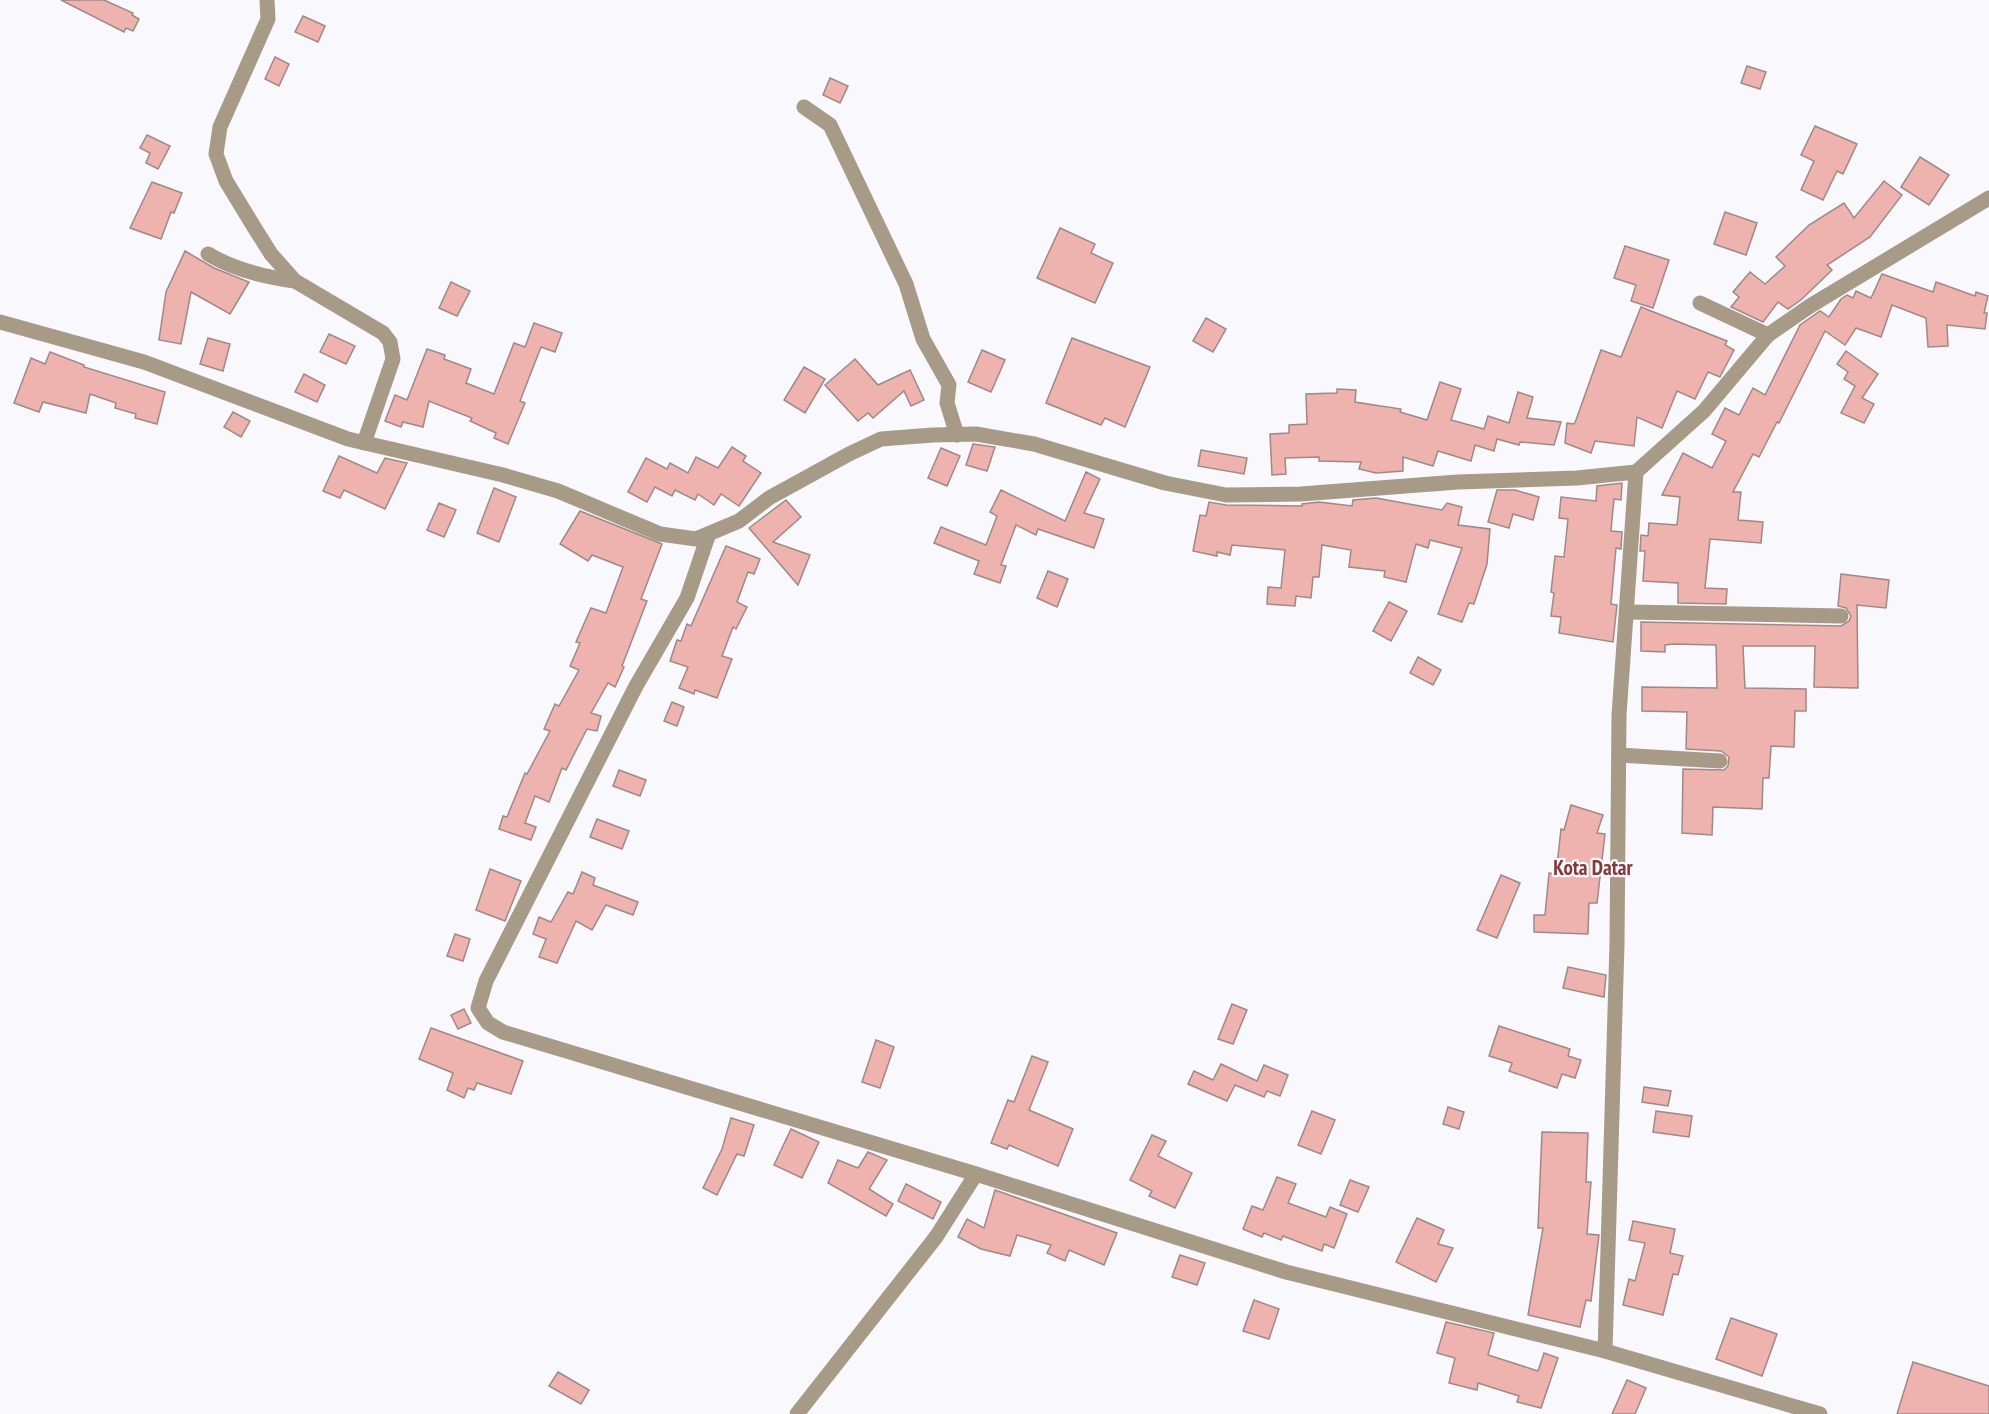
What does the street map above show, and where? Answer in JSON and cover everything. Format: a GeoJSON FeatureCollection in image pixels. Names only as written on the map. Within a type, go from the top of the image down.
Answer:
{"type":"FeatureCollection","features":[{"type":"Feature","properties":{"kind":"street"},"geometry":{"type":"LineString","coordinates":[[267,0],[268,19],[220,127],[216,154],[226,181],[254,227],[271,254],[295,281],[383,333],[390,342],[393,359],[364,443]]}},
{"type":"Feature","properties":{"kind":"street"},"geometry":{"type":"LineString","coordinates":[[804,107],[830,125],[906,284],[923,339],[949,385],[947,403],[957,435]]}},
{"type":"Feature","properties":{"kind":"street"},"geometry":{"type":"LineString","coordinates":[[0,322],[144,362],[264,409],[364,443],[503,475],[558,491],[673,538],[696,539],[708,536],[739,521],[769,498],[849,454],[881,440],[976,434],[1034,444],[1165,483],[1226,495],[1301,494],[1458,482],[1577,478],[1636,471],[1704,411],[1767,335],[1810,306],[1989,198]]}},
{"type":"Feature","properties":{"kind":"street"},"geometry":{"type":"LineString","coordinates":[[208,254],[234,268],[269,278],[295,281]]}},
{"type":"Feature","properties":{"kind":"street"},"geometry":{"type":"LineString","coordinates":[[1700,303],[1767,335]]}},
{"type":"Feature","properties":{"kind":"street"},"geometry":{"type":"LineString","coordinates":[[1605,1351],[1616,980],[1619,716],[1636,471]]}},
{"type":"Feature","properties":{"kind":"street"},"geometry":{"type":"LineString","coordinates":[[708,536],[687,598],[631,696],[486,981],[478,1008],[488,1023],[503,1032],[976,1174],[1286,1272],[1605,1351],[1820,1414]]}},
{"type":"Feature","properties":{"kind":"street"},"geometry":{"type":"LineString","coordinates":[[1628,612],[1840,616]]}},
{"type":"Feature","properties":{"kind":"street"},"geometry":{"type":"LineString","coordinates":[[1619,755],[1720,761]]}},
{"type":"Feature","properties":{"kind":"street"},"geometry":{"type":"LineString","coordinates":[[797,1414],[936,1237],[976,1174]]}},
{"type":"Feature","properties":{"kind":"building"},"geometry":{"type":"Polygon","coordinates":[[[61,0],[104,0],[133,13],[132,15],[139,19],[133,31],[126,28],[124,32],[61,0]]]}},
{"type":"Feature","properties":{"kind":"building"},"geometry":{"type":"Polygon","coordinates":[[[303,16],[325,26],[318,42],[295,32],[303,16]]]}},
{"type":"Feature","properties":{"kind":"building"},"geometry":{"type":"Polygon","coordinates":[[[275,57],[289,64],[279,86],[265,79],[275,57]]]}},
{"type":"Feature","properties":{"kind":"building"},"geometry":{"type":"Polygon","coordinates":[[[1747,66],[1766,72],[1760,89],[1741,83],[1747,66]]]}},
{"type":"Feature","properties":{"kind":"building"},"geometry":{"type":"Polygon","coordinates":[[[830,78],[848,86],[840,103],[823,95],[830,78]]]}},
{"type":"Feature","properties":{"kind":"building"},"geometry":{"type":"Polygon","coordinates":[[[1815,126],[1857,144],[1843,174],[1837,171],[1823,200],[1801,190],[1814,161],[1801,155],[1815,126]]]}},
{"type":"Feature","properties":{"kind":"building"},"geometry":{"type":"Polygon","coordinates":[[[147,135],[170,146],[158,169],[146,163],[150,153],[140,148],[147,135]]]}},
{"type":"Feature","properties":{"kind":"building"},"geometry":{"type":"Polygon","coordinates":[[[1920,157],[1949,175],[1929,205],[1901,187],[1920,157]]]}},
{"type":"Feature","properties":{"kind":"building"},"geometry":{"type":"Polygon","coordinates":[[[1884,181],[1902,195],[1870,237],[1827,265],[1832,270],[1802,299],[1788,309],[1778,302],[1763,322],[1731,307],[1739,297],[1733,292],[1750,272],[1765,284],[1785,266],[1776,257],[1809,225],[1844,203],[1854,218],[1884,181]]]}},
{"type":"Feature","properties":{"kind":"building"},"geometry":{"type":"Polygon","coordinates":[[[152,182],[182,193],[174,213],[171,212],[161,239],[130,228],[152,182]]]}},
{"type":"Feature","properties":{"kind":"building"},"geometry":{"type":"Polygon","coordinates":[[[1725,212],[1757,223],[1746,255],[1714,244],[1725,212]]]}},
{"type":"Feature","properties":{"kind":"building"},"geometry":{"type":"Polygon","coordinates":[[[1060,228],[1095,244],[1091,253],[1113,263],[1095,303],[1037,278],[1060,228]]]}},
{"type":"Feature","properties":{"kind":"building"},"geometry":{"type":"Polygon","coordinates":[[[1625,246],[1669,260],[1653,308],[1631,301],[1636,285],[1614,278],[1625,246]]]}},
{"type":"Feature","properties":{"kind":"building"},"geometry":{"type":"Polygon","coordinates":[[[185,251],[214,268],[249,282],[230,314],[191,292],[181,344],[159,340],[166,292],[185,251]]]}},
{"type":"Feature","properties":{"kind":"building"},"geometry":{"type":"Polygon","coordinates":[[[1882,274],[1933,292],[1936,282],[1975,296],[1976,292],[1988,296],[1984,313],[1987,313],[1985,329],[1947,325],[1948,346],[1928,347],[1926,318],[1892,305],[1881,337],[1856,328],[1845,345],[1825,331],[1779,423],[1777,422],[1759,457],[1753,454],[1733,492],[1741,492],[1738,520],[1763,522],[1761,543],[1710,539],[1705,588],[1727,589],[1726,604],[1678,603],[1678,583],[1643,581],[1645,551],[1640,551],[1641,535],[1648,536],[1649,523],[1677,525],[1680,497],[1662,495],[1683,453],[1712,468],[1726,441],[1712,434],[1725,408],[1739,415],[1753,388],[1765,395],[1800,325],[1820,311],[1829,317],[1841,299],[1847,295],[1853,298],[1856,291],[1871,298],[1882,274]]]}},
{"type":"Feature","properties":{"kind":"building"},"geometry":{"type":"Polygon","coordinates":[[[451,282],[470,291],[457,316],[439,308],[451,282]]]}},
{"type":"Feature","properties":{"kind":"building"},"geometry":{"type":"Polygon","coordinates":[[[1641,307],[1727,341],[1725,345],[1734,350],[1720,377],[1708,372],[1695,399],[1677,391],[1662,428],[1637,417],[1634,446],[1595,441],[1591,453],[1565,443],[1567,423],[1574,424],[1576,420],[1601,350],[1621,357],[1641,307]]]}},
{"type":"Feature","properties":{"kind":"building"},"geometry":{"type":"Polygon","coordinates":[[[1206,318],[1226,329],[1213,352],[1193,341],[1206,318]]]}},
{"type":"Feature","properties":{"kind":"building"},"geometry":{"type":"Polygon","coordinates":[[[534,323],[562,333],[555,352],[541,347],[520,401],[525,403],[508,444],[494,438],[496,433],[470,421],[472,418],[429,401],[423,427],[403,422],[401,427],[385,421],[395,395],[407,400],[427,349],[445,355],[444,359],[471,369],[466,383],[494,394],[514,343],[525,347],[534,323]]]}},
{"type":"Feature","properties":{"kind":"building"},"geometry":{"type":"Polygon","coordinates":[[[329,334],[355,346],[346,364],[320,352],[329,334]]]}},
{"type":"Feature","properties":{"kind":"building"},"geometry":{"type":"Polygon","coordinates":[[[208,338],[230,344],[223,371],[200,364],[208,338]]]}},
{"type":"Feature","properties":{"kind":"building"},"geometry":{"type":"Polygon","coordinates":[[[1072,338],[1150,367],[1125,427],[1105,418],[1101,425],[1046,403],[1072,338]]]}},
{"type":"Feature","properties":{"kind":"building"},"geometry":{"type":"Polygon","coordinates":[[[982,350],[1005,360],[991,392],[968,382],[982,350]]]}},
{"type":"Feature","properties":{"kind":"building"},"geometry":{"type":"Polygon","coordinates":[[[1846,351],[1878,374],[1862,398],[1874,404],[1864,423],[1841,413],[1855,386],[1844,379],[1848,372],[1837,364],[1846,351]]]}},
{"type":"Feature","properties":{"kind":"building"},"geometry":{"type":"Polygon","coordinates":[[[50,352],[84,365],[84,367],[165,392],[157,424],[135,418],[136,414],[115,408],[116,403],[90,394],[86,413],[43,402],[39,412],[14,403],[31,358],[45,364],[50,352]]]}},
{"type":"Feature","properties":{"kind":"building"},"geometry":{"type":"Polygon","coordinates":[[[855,359],[878,385],[910,370],[924,400],[911,406],[904,391],[873,418],[868,413],[858,421],[825,385],[855,359]]]}},
{"type":"Feature","properties":{"kind":"building"},"geometry":{"type":"Polygon","coordinates":[[[804,367],[825,379],[805,413],[784,400],[804,367]]]}},
{"type":"Feature","properties":{"kind":"building"},"geometry":{"type":"Polygon","coordinates":[[[304,374],[325,385],[317,402],[295,392],[304,374]]]}},
{"type":"Feature","properties":{"kind":"building"},"geometry":{"type":"Polygon","coordinates":[[[1440,382],[1461,389],[1451,420],[1484,429],[1488,416],[1509,423],[1518,392],[1533,397],[1527,418],[1561,422],[1554,445],[1520,442],[1519,445],[1497,439],[1494,451],[1475,445],[1471,461],[1438,451],[1433,466],[1403,457],[1403,471],[1376,473],[1359,469],[1361,462],[1319,461],[1319,457],[1285,458],[1286,474],[1272,475],[1270,434],[1289,433],[1289,425],[1307,424],[1306,394],[1337,393],[1337,389],[1356,390],[1355,402],[1401,409],[1400,412],[1427,420],[1440,382]]]}},
{"type":"Feature","properties":{"kind":"building"},"geometry":{"type":"Polygon","coordinates":[[[233,412],[250,421],[241,437],[224,427],[233,412]]]}},
{"type":"Feature","properties":{"kind":"building"},"geometry":{"type":"Polygon","coordinates":[[[973,444],[995,447],[987,471],[966,465],[973,444]]]}},
{"type":"Feature","properties":{"kind":"building"},"geometry":{"type":"Polygon","coordinates":[[[732,447],[746,456],[743,461],[761,473],[739,506],[721,494],[714,505],[698,494],[695,500],[675,490],[672,496],[655,487],[647,502],[628,492],[646,458],[667,469],[670,463],[688,473],[696,457],[718,468],[732,447]]]}},
{"type":"Feature","properties":{"kind":"building"},"geometry":{"type":"Polygon","coordinates":[[[941,448],[960,456],[947,486],[928,478],[941,448]]]}},
{"type":"Feature","properties":{"kind":"building"},"geometry":{"type":"Polygon","coordinates":[[[1201,450],[1247,458],[1244,474],[1198,466],[1201,450]]]}},
{"type":"Feature","properties":{"kind":"building"},"geometry":{"type":"Polygon","coordinates":[[[339,456],[377,473],[385,458],[407,463],[385,509],[344,490],[340,498],[323,491],[339,456]]]}},
{"type":"Feature","properties":{"kind":"building"},"geometry":{"type":"Polygon","coordinates":[[[1086,472],[1100,479],[1084,513],[1104,519],[1094,548],[1038,529],[1036,535],[1016,525],[1001,565],[1006,566],[1000,583],[974,574],[979,561],[934,543],[941,527],[986,545],[997,516],[990,512],[1001,490],[1065,521],[1086,472]]]}},
{"type":"Feature","properties":{"kind":"building"},"geometry":{"type":"Polygon","coordinates":[[[1622,483],[1621,500],[1614,499],[1611,531],[1622,532],[1621,549],[1616,548],[1611,604],[1617,605],[1613,642],[1559,633],[1561,617],[1551,616],[1554,593],[1551,592],[1555,556],[1564,557],[1568,519],[1559,518],[1561,497],[1596,501],[1597,486],[1622,483]]]}},
{"type":"Feature","properties":{"kind":"building"},"geometry":{"type":"Polygon","coordinates":[[[494,488],[516,497],[499,542],[477,533],[494,488]]]}},
{"type":"Feature","properties":{"kind":"building"},"geometry":{"type":"Polygon","coordinates":[[[1497,490],[1515,490],[1539,497],[1533,520],[1513,514],[1509,528],[1488,522],[1497,490]]]}},
{"type":"Feature","properties":{"kind":"building"},"geometry":{"type":"Polygon","coordinates":[[[1376,498],[1442,510],[1447,503],[1462,507],[1458,525],[1490,529],[1487,564],[1474,604],[1469,603],[1462,622],[1438,614],[1462,548],[1430,540],[1428,548],[1416,544],[1406,582],[1384,577],[1385,571],[1349,567],[1351,550],[1322,545],[1319,577],[1313,577],[1311,598],[1296,596],[1295,606],[1267,604],[1268,587],[1281,588],[1285,550],[1232,545],[1230,555],[1217,552],[1217,556],[1193,551],[1200,515],[1206,516],[1209,502],[1226,505],[1302,506],[1302,504],[1319,502],[1352,506],[1353,500],[1376,498]]]}},
{"type":"Feature","properties":{"kind":"building"},"geometry":{"type":"Polygon","coordinates":[[[786,500],[801,517],[773,542],[810,555],[798,585],[749,528],[786,500]]]}},
{"type":"Feature","properties":{"kind":"building"},"geometry":{"type":"Polygon","coordinates":[[[439,503],[456,510],[444,537],[427,530],[439,503]]]}},
{"type":"Feature","properties":{"kind":"building"},"geometry":{"type":"Polygon","coordinates":[[[580,511],[662,544],[641,599],[647,601],[622,666],[624,667],[615,687],[608,683],[591,713],[601,716],[597,731],[587,729],[566,770],[562,768],[549,802],[535,796],[525,823],[536,827],[531,840],[499,829],[503,816],[507,817],[525,773],[527,774],[550,731],[544,729],[555,704],[559,706],[579,670],[570,666],[580,643],[576,642],[591,608],[606,613],[623,567],[592,555],[588,561],[560,544],[580,511]]]}},
{"type":"Feature","properties":{"kind":"building"},"geometry":{"type":"Polygon","coordinates":[[[726,546],[760,559],[754,574],[748,572],[737,602],[747,607],[736,629],[733,627],[722,656],[732,659],[717,698],[695,690],[694,694],[679,688],[688,667],[670,661],[677,640],[681,641],[687,624],[691,626],[726,546]]]}},
{"type":"Feature","properties":{"kind":"building"},"geometry":{"type":"Polygon","coordinates":[[[1048,571],[1068,579],[1057,607],[1037,598],[1048,571]]]}},
{"type":"Feature","properties":{"kind":"building"},"geometry":{"type":"Polygon","coordinates":[[[1841,574],[1889,580],[1886,608],[1857,605],[1858,688],[1814,687],[1815,646],[1743,646],[1745,688],[1806,689],[1806,711],[1795,711],[1794,747],[1771,746],[1769,778],[1763,778],[1762,809],[1713,807],[1712,835],[1682,833],[1683,769],[1724,770],[1728,766],[1729,757],[1721,751],[1686,749],[1687,712],[1642,711],[1642,687],[1717,688],[1716,645],[1674,644],[1665,645],[1665,652],[1641,651],[1641,622],[1841,626],[1849,621],[1851,616],[1846,608],[1838,606],[1841,574]]]}},
{"type":"Feature","properties":{"kind":"building"},"geometry":{"type":"Polygon","coordinates":[[[1389,602],[1407,611],[1391,641],[1373,631],[1389,602]]]}},
{"type":"Feature","properties":{"kind":"building"},"geometry":{"type":"Polygon","coordinates":[[[1418,657],[1441,670],[1433,685],[1410,673],[1418,657]]]}},
{"type":"Feature","properties":{"kind":"building"},"geometry":{"type":"Polygon","coordinates":[[[672,702],[684,707],[677,726],[664,721],[672,702]]]}},
{"type":"Feature","properties":{"kind":"building"},"geometry":{"type":"Polygon","coordinates":[[[619,770],[646,780],[640,796],[613,786],[619,770]]]}},
{"type":"Feature","properties":{"kind":"building"},"geometry":{"type":"Polygon","coordinates":[[[1571,805],[1603,815],[1597,833],[1605,834],[1597,903],[1589,903],[1588,934],[1534,932],[1534,915],[1545,915],[1549,873],[1556,874],[1561,829],[1564,830],[1571,805]]]}},
{"type":"Feature","properties":{"kind":"building"},"geometry":{"type":"Polygon","coordinates":[[[597,819],[629,831],[622,849],[590,837],[597,819]]]}},
{"type":"Feature","properties":{"kind":"building"},"geometry":{"type":"Polygon","coordinates":[[[490,869],[521,881],[505,921],[476,910],[490,869]]]}},
{"type":"Feature","properties":{"kind":"building"},"geometry":{"type":"Polygon","coordinates":[[[582,872],[595,878],[593,885],[638,902],[633,915],[606,905],[592,930],[576,921],[557,963],[539,957],[546,939],[533,934],[539,917],[551,922],[568,892],[573,894],[582,872]]]}},
{"type":"Feature","properties":{"kind":"building"},"geometry":{"type":"Polygon","coordinates":[[[1501,875],[1520,883],[1497,938],[1477,930],[1501,875]]]}},
{"type":"Feature","properties":{"kind":"building"},"geometry":{"type":"Polygon","coordinates":[[[455,934],[470,939],[463,961],[447,956],[455,934]]]}},
{"type":"Feature","properties":{"kind":"building"},"geometry":{"type":"Polygon","coordinates":[[[1568,967],[1606,975],[1604,997],[1563,988],[1568,967]]]}},
{"type":"Feature","properties":{"kind":"building"},"geometry":{"type":"Polygon","coordinates":[[[1232,1004],[1247,1010],[1233,1044],[1218,1039],[1232,1004]]]}},
{"type":"Feature","properties":{"kind":"building"},"geometry":{"type":"Polygon","coordinates":[[[464,1009],[471,1023],[458,1029],[451,1015],[464,1009]]]}},
{"type":"Feature","properties":{"kind":"building"},"geometry":{"type":"Polygon","coordinates":[[[1499,1026],[1570,1049],[1568,1056],[1581,1060],[1575,1078],[1562,1074],[1557,1088],[1509,1071],[1512,1063],[1489,1056],[1499,1026]]]}},
{"type":"Feature","properties":{"kind":"building"},"geometry":{"type":"Polygon","coordinates":[[[431,1028],[523,1061],[511,1094],[477,1083],[474,1090],[468,1088],[464,1098],[447,1090],[453,1073],[419,1059],[431,1028]]]}},
{"type":"Feature","properties":{"kind":"building"},"geometry":{"type":"Polygon","coordinates":[[[876,1040],[894,1047],[880,1088],[862,1082],[876,1040]]]}},
{"type":"Feature","properties":{"kind":"building"},"geometry":{"type":"Polygon","coordinates":[[[1032,1056],[1048,1062],[1029,1110],[1073,1129],[1058,1166],[1009,1145],[1007,1149],[991,1143],[1008,1100],[1014,1102],[1032,1056]]]}},
{"type":"Feature","properties":{"kind":"building"},"geometry":{"type":"Polygon","coordinates":[[[1221,1064],[1257,1081],[1264,1065],[1288,1075],[1280,1096],[1267,1091],[1264,1097],[1235,1085],[1227,1101],[1188,1084],[1194,1071],[1213,1080],[1221,1064]]]}},
{"type":"Feature","properties":{"kind":"building"},"geometry":{"type":"Polygon","coordinates":[[[1644,1087],[1671,1091],[1668,1106],[1642,1102],[1644,1087]]]}},
{"type":"Feature","properties":{"kind":"building"},"geometry":{"type":"Polygon","coordinates":[[[1448,1107],[1464,1112],[1459,1129],[1443,1124],[1448,1107]]]}},
{"type":"Feature","properties":{"kind":"building"},"geometry":{"type":"Polygon","coordinates":[[[1312,1111],[1335,1120],[1321,1154],[1298,1145],[1312,1111]]]}},
{"type":"Feature","properties":{"kind":"building"},"geometry":{"type":"Polygon","coordinates":[[[1656,1111],[1692,1116],[1689,1137],[1653,1132],[1656,1111]]]}},
{"type":"Feature","properties":{"kind":"building"},"geometry":{"type":"Polygon","coordinates":[[[731,1118],[754,1125],[744,1156],[737,1154],[717,1195],[703,1188],[722,1149],[731,1118]]]}},
{"type":"Feature","properties":{"kind":"building"},"geometry":{"type":"Polygon","coordinates":[[[791,1129],[819,1142],[802,1178],[774,1165],[791,1129]]]}},
{"type":"Feature","properties":{"kind":"building"},"geometry":{"type":"Polygon","coordinates":[[[1542,1132],[1588,1133],[1586,1182],[1591,1182],[1587,1234],[1599,1235],[1591,1301],[1586,1300],[1580,1327],[1528,1315],[1543,1228],[1538,1228],[1542,1132]]]}},
{"type":"Feature","properties":{"kind":"building"},"geometry":{"type":"Polygon","coordinates":[[[1152,1135],[1166,1141],[1158,1156],[1192,1173],[1175,1208],[1149,1196],[1152,1191],[1130,1180],[1152,1135]]]}},
{"type":"Feature","properties":{"kind":"building"},"geometry":{"type":"Polygon","coordinates":[[[868,1152],[887,1160],[869,1189],[893,1204],[886,1216],[828,1183],[838,1160],[858,1168],[868,1152]]]}},
{"type":"Feature","properties":{"kind":"building"},"geometry":{"type":"Polygon","coordinates":[[[1277,1177],[1296,1184],[1288,1203],[1326,1217],[1330,1207],[1347,1214],[1334,1248],[1324,1244],[1322,1251],[1283,1236],[1281,1240],[1264,1233],[1262,1237],[1243,1229],[1252,1206],[1263,1210],[1277,1177]]]}},
{"type":"Feature","properties":{"kind":"building"},"geometry":{"type":"Polygon","coordinates":[[[1350,1180],[1369,1187],[1358,1212],[1340,1205],[1350,1180]]]}},
{"type":"Feature","properties":{"kind":"building"},"geometry":{"type":"Polygon","coordinates":[[[906,1184],[941,1202],[933,1219],[898,1201],[906,1184]]]}},
{"type":"Feature","properties":{"kind":"building"},"geometry":{"type":"Polygon","coordinates":[[[995,1190],[1117,1233],[1104,1265],[1069,1250],[1065,1261],[1047,1253],[1051,1245],[1017,1235],[1010,1256],[981,1249],[958,1237],[967,1219],[984,1228],[995,1190]]]}},
{"type":"Feature","properties":{"kind":"building"},"geometry":{"type":"Polygon","coordinates":[[[1417,1218],[1444,1230],[1438,1244],[1453,1248],[1436,1282],[1396,1262],[1417,1218]]]}},
{"type":"Feature","properties":{"kind":"building"},"geometry":{"type":"Polygon","coordinates":[[[1633,1221],[1675,1229],[1670,1253],[1683,1256],[1678,1275],[1673,1274],[1663,1315],[1623,1305],[1629,1279],[1635,1281],[1645,1243],[1629,1240],[1633,1221]]]}},
{"type":"Feature","properties":{"kind":"building"},"geometry":{"type":"Polygon","coordinates":[[[1180,1255],[1205,1263],[1197,1285],[1172,1277],[1180,1255]]]}},
{"type":"Feature","properties":{"kind":"building"},"geometry":{"type":"Polygon","coordinates":[[[1254,1300],[1279,1309],[1269,1339],[1243,1331],[1254,1300]]]}},
{"type":"Feature","properties":{"kind":"building"},"geometry":{"type":"Polygon","coordinates":[[[1731,1318],[1777,1334],[1762,1376],[1716,1359],[1731,1318]]]}},
{"type":"Feature","properties":{"kind":"building"},"geometry":{"type":"Polygon","coordinates":[[[1446,1322],[1494,1333],[1488,1355],[1538,1371],[1544,1353],[1558,1358],[1541,1408],[1517,1402],[1519,1396],[1478,1383],[1477,1390],[1449,1383],[1455,1358],[1437,1353],[1446,1322]]]}},
{"type":"Feature","properties":{"kind":"building"},"geometry":{"type":"Polygon","coordinates":[[[1913,1362],[1989,1386],[1989,1414],[1897,1414],[1913,1362]]]}},
{"type":"Feature","properties":{"kind":"building"},"geometry":{"type":"Polygon","coordinates":[[[558,1372],[589,1390],[581,1404],[549,1386],[558,1372]]]}},
{"type":"Feature","properties":{"kind":"building"},"geometry":{"type":"Polygon","coordinates":[[[1627,1380],[1646,1388],[1635,1414],[1612,1414],[1627,1380]]]}},
{"type":"Feature","properties":{"kind":"district","name":"Kota Datar"},"geometry":{"type":"Point","coordinates":[1593,867]}}]}
